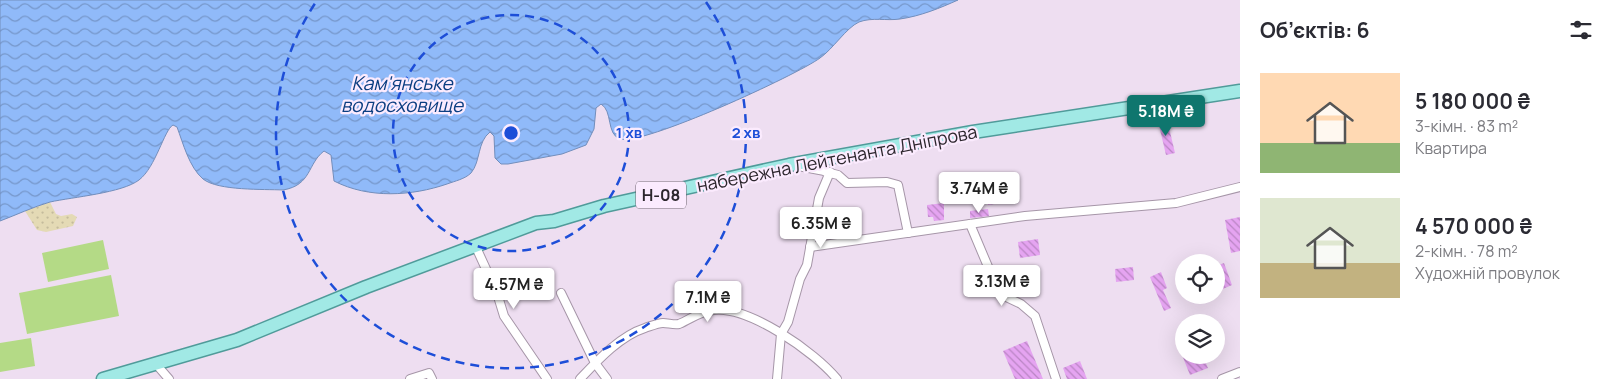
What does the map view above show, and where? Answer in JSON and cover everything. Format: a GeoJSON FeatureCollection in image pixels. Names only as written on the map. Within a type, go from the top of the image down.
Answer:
{"type":"FeatureCollection","features":[{"type":"Feature","properties":{"kind":"main road","name":"набережна Лейтенанта Дніпрова"},"geometry":{"type":"LineString","coordinates":[[103,379],[237,340],[475,245],[536,223],[554,221],[604,206],[789,165],[973,132],[1240,91]]}},
{"type":"Feature","properties":{"kind":"street"},"geometry":{"type":"LineString","coordinates":[[789,165],[838,175],[847,183],[887,182],[898,186],[908,233]]}},
{"type":"Feature","properties":{"kind":"street"},"geometry":{"type":"LineString","coordinates":[[777,379],[780,334],[788,322],[800,279],[807,265],[819,198],[830,172],[789,165]]}},
{"type":"Feature","properties":{"kind":"street"},"geometry":{"type":"LineString","coordinates":[[810,247],[1025,216],[1176,203],[1240,187]]}},
{"type":"Feature","properties":{"kind":"street"},"geometry":{"type":"LineString","coordinates":[[970,224],[989,269],[1004,296],[1021,304],[1035,316],[1056,379]]}},
{"type":"Feature","properties":{"kind":"street"},"geometry":{"type":"LineString","coordinates":[[475,245],[497,293],[504,316],[547,379]]}},
{"type":"Feature","properties":{"kind":"street"},"geometry":{"type":"LineString","coordinates":[[561,293],[595,363],[607,379]]}},
{"type":"Feature","properties":{"kind":"street"},"geometry":{"type":"LineString","coordinates":[[580,379],[595,363],[625,338],[643,328],[662,323],[678,324],[692,315],[724,309],[744,314],[780,334],[829,369],[837,379]]}},
{"type":"Feature","properties":{"kind":"street"},"geometry":{"type":"LineString","coordinates":[[156,364],[169,379]]}},
{"type":"Feature","properties":{"kind":"street"},"geometry":{"type":"LineString","coordinates":[[1222,379],[1240,372]]}},
{"type":"Feature","properties":{"kind":"street"},"geometry":{"type":"LineString","coordinates":[[410,379],[431,376]]}},
{"type":"Feature","properties":{"kind":"sand"},"geometry":{"type":"Polygon","coordinates":[[[50,202],[56,214],[61,216],[72,214],[77,217],[73,226],[46,232],[37,230],[25,211],[50,202]]]}},
{"type":"Feature","properties":{"kind":"green space"},"geometry":{"type":"Polygon","coordinates":[[[103,240],[109,269],[48,282],[42,253],[103,240]]]}},
{"type":"Feature","properties":{"kind":"green space"},"geometry":{"type":"Polygon","coordinates":[[[111,275],[119,316],[27,334],[19,293],[111,275]]]}},
{"type":"Feature","properties":{"kind":"green space"},"geometry":{"type":"Polygon","coordinates":[[[31,338],[35,366],[0,372],[0,343],[31,338]]]}},
{"type":"Feature","properties":{"kind":"water","name":"Кам'янське водосховище"},"geometry":{"type":"Polygon","coordinates":[[[0,0],[958,0],[908,18],[859,22],[849,29],[825,54],[806,67],[720,108],[658,132],[634,138],[620,139],[613,132],[605,107],[601,104],[596,108],[594,129],[586,145],[562,154],[501,164],[495,158],[494,136],[490,132],[483,141],[471,173],[460,180],[434,188],[390,194],[362,191],[347,187],[334,181],[331,155],[324,151],[299,184],[283,190],[242,189],[219,186],[203,179],[198,174],[187,154],[177,127],[173,125],[166,134],[150,167],[139,180],[109,191],[50,202],[0,221],[0,0]]]}},
{"type":"Feature","properties":{"kind":"building"},"geometry":{"type":"Polygon","coordinates":[[[1167,119],[1175,153],[1166,155],[1158,121],[1167,119]]]}},
{"type":"Feature","properties":{"kind":"building"},"geometry":{"type":"Polygon","coordinates":[[[1006,189],[1008,202],[988,205],[986,191],[1006,189]]]}},
{"type":"Feature","properties":{"kind":"building"},"geometry":{"type":"Polygon","coordinates":[[[944,203],[944,220],[934,221],[933,217],[928,217],[927,205],[944,203]]]}},
{"type":"Feature","properties":{"kind":"building"},"geometry":{"type":"Polygon","coordinates":[[[988,209],[989,216],[970,218],[970,211],[988,209]]]}},
{"type":"Feature","properties":{"kind":"building"},"geometry":{"type":"Polygon","coordinates":[[[1240,217],[1240,251],[1231,253],[1225,220],[1240,217]]]}},
{"type":"Feature","properties":{"kind":"building"},"geometry":{"type":"Polygon","coordinates":[[[1038,239],[1040,255],[1020,258],[1018,242],[1038,239]]]}},
{"type":"Feature","properties":{"kind":"building"},"geometry":{"type":"Polygon","coordinates":[[[1225,266],[1232,285],[1225,288],[1225,266]]]}},
{"type":"Feature","properties":{"kind":"building"},"geometry":{"type":"Polygon","coordinates":[[[1133,267],[1134,280],[1116,282],[1115,269],[1133,267]]]}},
{"type":"Feature","properties":{"kind":"building"},"geometry":{"type":"Polygon","coordinates":[[[1161,272],[1167,288],[1163,290],[1171,308],[1164,311],[1150,277],[1161,272]]]}},
{"type":"Feature","properties":{"kind":"building"},"geometry":{"type":"Polygon","coordinates":[[[1027,341],[1043,379],[1015,379],[1003,351],[1027,341]]]}},
{"type":"Feature","properties":{"kind":"building"},"geometry":{"type":"Polygon","coordinates":[[[1080,361],[1087,379],[1067,379],[1063,368],[1080,361]]]}},
{"type":"Feature","properties":{"kind":"building"},"geometry":{"type":"Polygon","coordinates":[[[1186,364],[1206,364],[1208,368],[1190,375],[1186,364]]]}}]}
